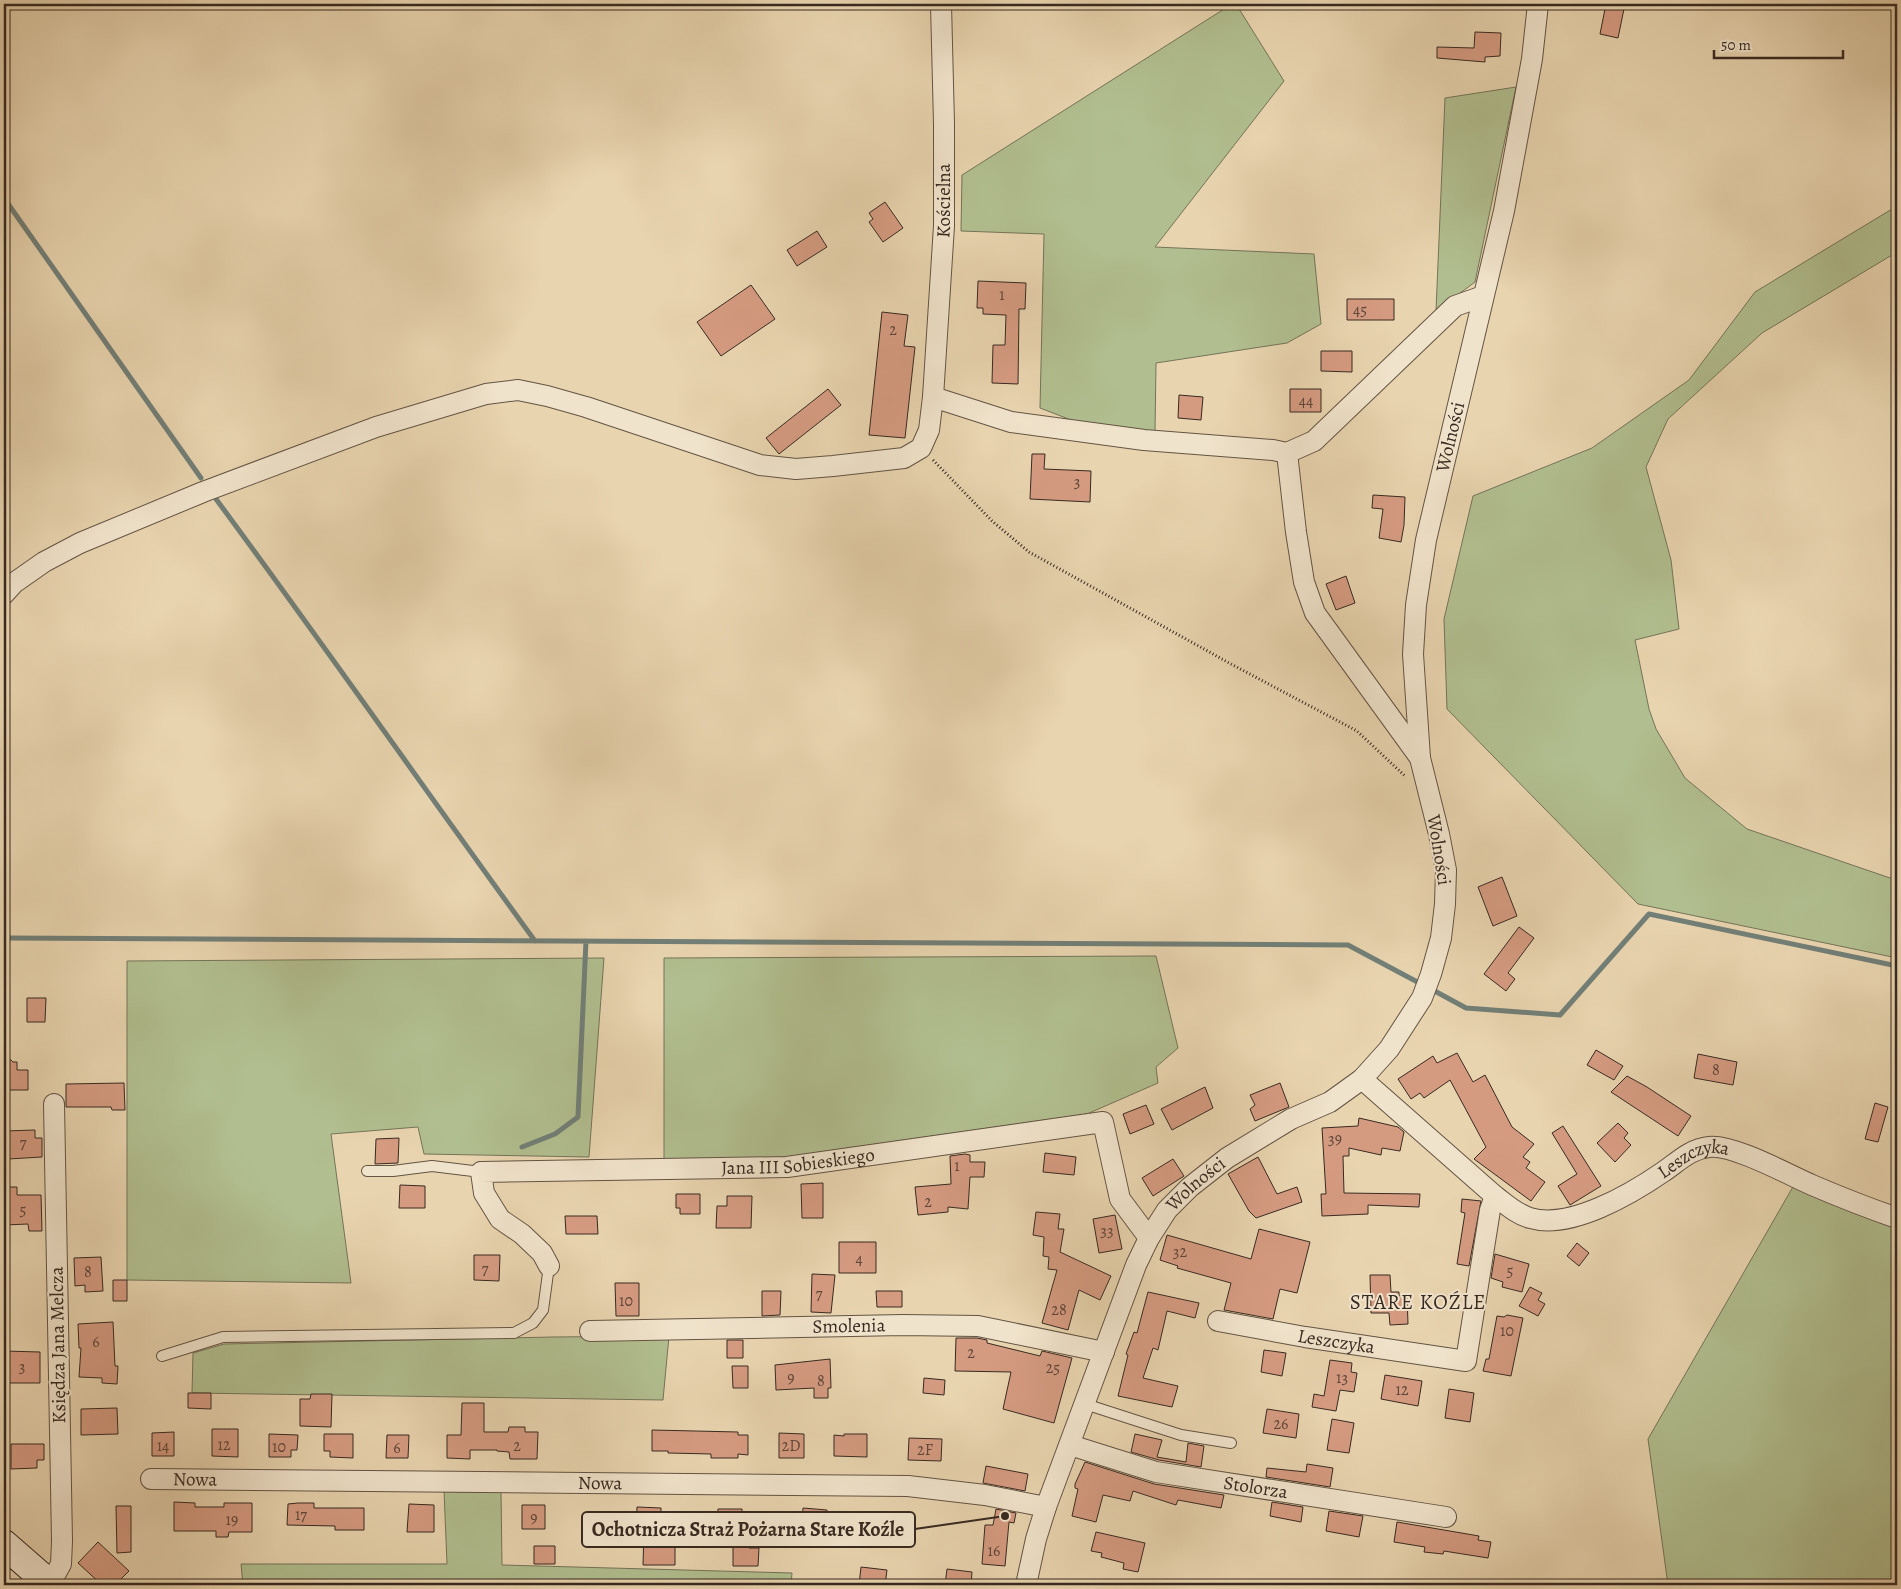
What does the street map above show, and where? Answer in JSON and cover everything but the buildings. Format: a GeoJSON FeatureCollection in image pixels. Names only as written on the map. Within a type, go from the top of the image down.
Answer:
{"type":"FeatureCollection","features":[{"type":"Feature","properties":{"kind":"main road"},"geometry":{"type":"LineString","coordinates":[[4,1544],[43,1582]]}},
{"type":"Feature","properties":{"kind":"street","name":"Kościelna"},"geometry":{"type":"LineString","coordinates":[[921,448],[929,430],[933,397],[944,226],[941,4]]}},
{"type":"Feature","properties":{"kind":"street","name":"Wolności"},"geometry":{"type":"LineString","coordinates":[[1026,1585],[1036,1539],[1046,1507],[1136,1265],[1149,1238],[1173,1204],[1190,1187],[1227,1158],[1291,1119],[1330,1102],[1362,1079],[1389,1049],[1422,998],[1431,974],[1441,938],[1446,870],[1420,758],[1413,654],[1416,605],[1426,540],[1504,211],[1532,59],[1538,4]]}},
{"type":"Feature","properties":{"kind":"street"},"geometry":{"type":"LineString","coordinates":[[933,397],[1011,422],[1144,440],[1273,450],[1287,453],[1314,441],[1455,306],[1483,296]]}},
{"type":"Feature","properties":{"kind":"street"},"geometry":{"type":"LineString","coordinates":[[4,594],[14,583],[44,562],[89,539],[203,492],[376,427],[486,394],[518,390],[546,396],[586,407],[760,465],[796,468],[833,466],[904,458],[921,448]]}},
{"type":"Feature","properties":{"kind":"street"},"geometry":{"type":"LineString","coordinates":[[1287,453],[1304,582],[1315,613],[1420,758]]}},
{"type":"Feature","properties":{"kind":"street","name":"Leszczyka"},"geometry":{"type":"LineString","coordinates":[[1362,1079],[1495,1196],[1518,1213],[1530,1218],[1541,1220],[1569,1219],[1632,1192],[1685,1156],[1698,1149],[1711,1146],[1729,1150],[1765,1163],[1862,1206],[1897,1218]]}},
{"type":"Feature","properties":{"kind":"street","name":"Księdza Jana Melcza"},"geometry":{"type":"LineString","coordinates":[[43,1582],[61,1564],[62,1541],[54,1104]]}},
{"type":"Feature","properties":{"kind":"street","name":"Jana III Sobieskiego"},"geometry":{"type":"LineString","coordinates":[[481,1172],[787,1167],[1103,1122],[1120,1199],[1149,1238]]}},
{"type":"Feature","properties":{"kind":"street"},"geometry":{"type":"LineString","coordinates":[[481,1172],[484,1193],[500,1218],[522,1234],[542,1253],[549,1266]]}},
{"type":"Feature","properties":{"kind":"street","name":"Leszczyka"},"geometry":{"type":"LineString","coordinates":[[1218,1321],[1466,1361],[1490,1210],[1495,1196]]}},
{"type":"Feature","properties":{"kind":"street","name":"Smolenia"},"geometry":{"type":"LineString","coordinates":[[590,1331],[902,1325],[978,1326],[1104,1352]]}},
{"type":"Feature","properties":{"kind":"street","name":"Stolorza"},"geometry":{"type":"LineString","coordinates":[[1070,1445],[1156,1472],[1446,1517]]}},
{"type":"Feature","properties":{"kind":"street","name":"Nowa"},"geometry":{"type":"LineString","coordinates":[[151,1479],[908,1486],[985,1495],[1046,1507]]}},
{"type":"Feature","properties":{"kind":"lane"},"geometry":{"type":"LineString","coordinates":[[367,1171],[393,1171],[432,1166],[481,1172]]}},
{"type":"Feature","properties":{"kind":"lane"},"geometry":{"type":"LineString","coordinates":[[162,1356],[223,1337],[514,1333],[533,1323],[543,1310],[549,1266]]}},
{"type":"Feature","properties":{"kind":"lane"},"geometry":{"type":"LineString","coordinates":[[1085,1404],[1181,1435],[1231,1443]]}},
{"type":"Feature","properties":{"kind":"path"},"geometry":{"type":"LineString","coordinates":[[921,448],[992,521],[1029,552],[1231,664],[1357,731],[1431,802]]}},
{"type":"Feature","properties":{"kind":"green space"},"geometry":{"type":"Polygon","coordinates":[[[1232,4],[1236,4],[1284,81],[1155,247],[1314,254],[1321,324],[1287,343],[1156,363],[1155,432],[1084,425],[1040,408],[1044,234],[961,231],[962,175],[1232,4]]]}},
{"type":"Feature","properties":{"kind":"green space"},"geometry":{"type":"Polygon","coordinates":[[[1516,87],[1475,282],[1436,311],[1445,98],[1516,87]]]}},
{"type":"Feature","properties":{"kind":"green space"},"geometry":{"type":"Polygon","coordinates":[[[1897,206],[1897,252],[1762,333],[1668,419],[1646,467],[1671,560],[1679,629],[1635,640],[1649,709],[1656,729],[1685,778],[1747,829],[1897,879],[1897,958],[1638,904],[1447,709],[1444,619],[1473,496],[1592,448],[1689,380],[1755,292],[1897,206]]]}},
{"type":"Feature","properties":{"kind":"green space"},"geometry":{"type":"Polygon","coordinates":[[[1156,956],[1178,1048],[1156,1067],[1158,1083],[1087,1114],[785,1157],[664,1162],[664,958],[1156,956]]]}},
{"type":"Feature","properties":{"kind":"green space"},"geometry":{"type":"Polygon","coordinates":[[[604,958],[589,1157],[424,1154],[418,1127],[331,1134],[351,1283],[127,1280],[127,961],[604,958]]]}},
{"type":"Feature","properties":{"kind":"green space"},"geometry":{"type":"Polygon","coordinates":[[[1794,1185],[1897,1223],[1897,1585],[1668,1585],[1648,1439],[1794,1185]]]}},
{"type":"Feature","properties":{"kind":"green space"},"geometry":{"type":"Polygon","coordinates":[[[669,1336],[663,1400],[192,1393],[193,1353],[224,1344],[669,1336]]]}},
{"type":"Feature","properties":{"kind":"green space"},"geometry":{"type":"Polygon","coordinates":[[[444,1490],[501,1491],[502,1565],[792,1573],[791,1585],[243,1585],[241,1564],[447,1564],[444,1490]]]}},
{"type":"Feature","properties":{"kind":"waterway"},"geometry":{"type":"LineString","coordinates":[[4,198],[201,478]]}},
{"type":"Feature","properties":{"kind":"waterway"},"geometry":{"type":"LineString","coordinates":[[216,499],[535,941]]}},
{"type":"Feature","properties":{"kind":"waterway"},"geometry":{"type":"LineString","coordinates":[[1431,989],[1466,1008],[1560,1015],[1649,914],[1897,966]]}},
{"type":"Feature","properties":{"kind":"waterway"},"geometry":{"type":"LineString","coordinates":[[4,938],[1348,945],[1423,985]]}},
{"type":"Feature","properties":{"kind":"waterway"},"geometry":{"type":"LineString","coordinates":[[522,1147],[555,1134],[578,1117],[586,941]]}},
{"type":"Feature","properties":{"kind":"place","name":"Ochotnicza Straż Pożarna Stare Koźle"},"geometry":{"type":"Point","coordinates":[1005,1516]}},
{"type":"Feature","properties":{"kind":"district","name":"STARE KOŹLE"},"geometry":{"type":"Point","coordinates":[1418,1302]}}]}
